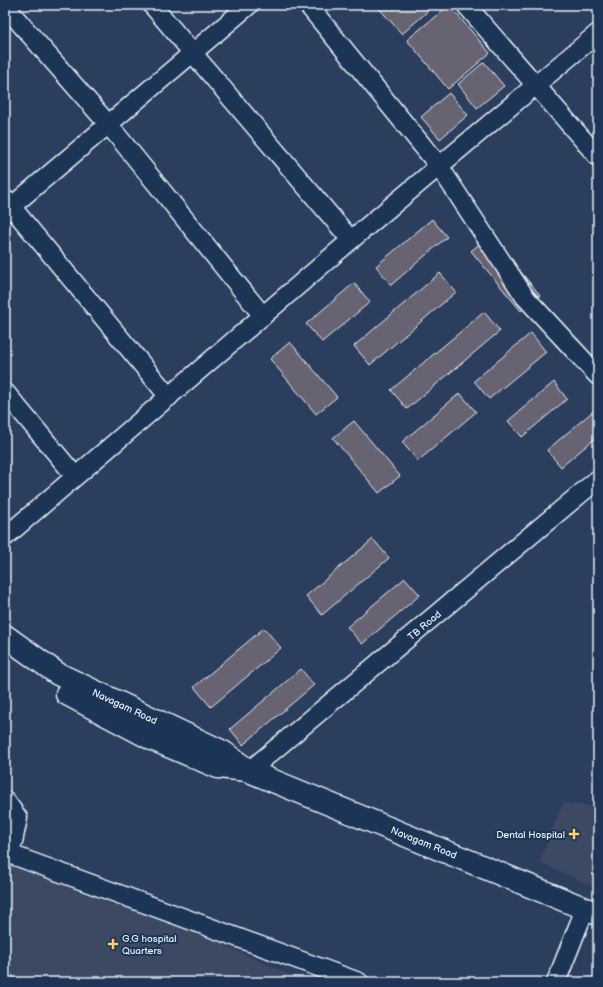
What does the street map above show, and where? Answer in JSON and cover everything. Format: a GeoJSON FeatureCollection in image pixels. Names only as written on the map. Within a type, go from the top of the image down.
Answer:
{"type":"FeatureCollection","features":[{"type":"Feature","properties":{"kind":"street"},"geometry":{"type":"LineString","coordinates":[[152,5],[351,240]]}},
{"type":"Feature","properties":{"kind":"street"},"geometry":{"type":"LineString","coordinates":[[169,397],[7,206],[108,124],[249,5]]}},
{"type":"Feature","properties":{"kind":"street"},"geometry":{"type":"LineString","coordinates":[[308,5],[439,166],[524,297],[598,376]]}},
{"type":"Feature","properties":{"kind":"street"},"geometry":{"type":"LineString","coordinates":[[466,5],[598,157]]}},
{"type":"Feature","properties":{"kind":"street"},"geometry":{"type":"LineString","coordinates":[[5,6],[108,124],[263,316]]}},
{"type":"Feature","properties":{"kind":"street"},"geometry":{"type":"LineString","coordinates":[[5,537],[351,240],[598,33]]}},
{"type":"Feature","properties":{"kind":"street"},"geometry":{"type":"LineString","coordinates":[[5,392],[75,476]]}},
{"type":"Feature","properties":{"kind":"street","name":"TB Road"},"geometry":{"type":"LineString","coordinates":[[249,771],[598,479]]}},
{"type":"Feature","properties":{"kind":"street","name":"Navagam Road"},"geometry":{"type":"LineString","coordinates":[[5,636],[58,674],[223,752],[249,771],[592,911]]}},
{"type":"Feature","properties":{"kind":"street","name":"Navagam Road"},"geometry":{"type":"LineString","coordinates":[[5,651],[63,692],[152,739],[218,767],[249,771]]}},
{"type":"Feature","properties":{"kind":"street"},"geometry":{"type":"LineString","coordinates":[[5,800],[18,818],[13,842],[6,856],[359,982]]}},
{"type":"Feature","properties":{"kind":"street"},"geometry":{"type":"LineString","coordinates":[[556,982],[592,911]]}},
{"type":"Feature","properties":{"kind":"shaded area","name":"Dental Hospital"},"geometry":{"type":"Polygon","coordinates":[[[563,803],[598,807],[598,889],[539,862],[563,803]]]}},
{"type":"Feature","properties":{"kind":"shaded area","name":"G.G hospital Quarters"},"geometry":{"type":"Polygon","coordinates":[[[5,846],[137,905],[305,982],[5,982],[5,846]]]}},
{"type":"Feature","properties":{"kind":"building"},"geometry":{"type":"Polygon","coordinates":[[[376,5],[423,5],[428,11],[402,34],[376,5]]]}},
{"type":"Feature","properties":{"kind":"building"},"geometry":{"type":"Polygon","coordinates":[[[449,5],[490,53],[448,89],[407,40],[449,5]]]}},
{"type":"Feature","properties":{"kind":"building"},"geometry":{"type":"Polygon","coordinates":[[[484,62],[504,86],[477,108],[458,84],[484,62]]]}},
{"type":"Feature","properties":{"kind":"building"},"geometry":{"type":"Polygon","coordinates":[[[449,93],[468,115],[440,139],[421,117],[449,93]]]}},
{"type":"Feature","properties":{"kind":"building"},"geometry":{"type":"Polygon","coordinates":[[[432,219],[447,237],[391,285],[376,266],[432,219]]]}},
{"type":"Feature","properties":{"kind":"building"},"geometry":{"type":"Polygon","coordinates":[[[490,235],[540,295],[521,311],[471,251],[490,235]]]}},
{"type":"Feature","properties":{"kind":"building"},"geometry":{"type":"Polygon","coordinates":[[[440,273],[456,292],[370,365],[354,346],[440,273]]]}},
{"type":"Feature","properties":{"kind":"building"},"geometry":{"type":"Polygon","coordinates":[[[354,283],[370,302],[322,342],[306,324],[354,283]]]}},
{"type":"Feature","properties":{"kind":"building"},"geometry":{"type":"Polygon","coordinates":[[[484,312],[500,331],[407,409],[391,390],[484,312]]]}},
{"type":"Feature","properties":{"kind":"building"},"geometry":{"type":"Polygon","coordinates":[[[531,333],[546,352],[489,399],[474,381],[531,333]]]}},
{"type":"Feature","properties":{"kind":"building"},"geometry":{"type":"Polygon","coordinates":[[[290,342],[337,397],[316,414],[270,359],[290,342]]]}},
{"type":"Feature","properties":{"kind":"building"},"geometry":{"type":"Polygon","coordinates":[[[554,382],[567,399],[522,437],[508,421],[554,382]]]}},
{"type":"Feature","properties":{"kind":"building"},"geometry":{"type":"Polygon","coordinates":[[[460,393],[476,412],[418,461],[402,442],[460,393]]]}},
{"type":"Feature","properties":{"kind":"building"},"geometry":{"type":"Polygon","coordinates":[[[598,407],[598,436],[561,467],[547,450],[598,407]]]}},
{"type":"Feature","properties":{"kind":"building"},"geometry":{"type":"Polygon","coordinates":[[[354,421],[400,476],[379,493],[333,438],[354,421]]]}},
{"type":"Feature","properties":{"kind":"building"},"geometry":{"type":"Polygon","coordinates":[[[373,539],[389,558],[322,615],[306,596],[373,539]]]}},
{"type":"Feature","properties":{"kind":"building"},"geometry":{"type":"Polygon","coordinates":[[[405,578],[420,595],[362,644],[347,627],[405,578]]]}},
{"type":"Feature","properties":{"kind":"building"},"geometry":{"type":"Polygon","coordinates":[[[264,628],[281,648],[211,707],[194,687],[264,628]]]}},
{"type":"Feature","properties":{"kind":"building"},"geometry":{"type":"Polygon","coordinates":[[[301,669],[314,685],[243,745],[230,729],[301,669]]]}},
{"type":"Feature","properties":{"kind":"building"},"geometry":{"type":"Polygon","coordinates":[[[9,971],[17,982],[5,982],[5,974],[9,971]]]}},
{"type":"Feature","properties":{"kind":"place","name":"Dental Hospital"},"geometry":{"type":"Point","coordinates":[574,834]}},
{"type":"Feature","properties":{"kind":"place","name":"G.G hospital Quarters"},"geometry":{"type":"Point","coordinates":[113,944]}}]}
